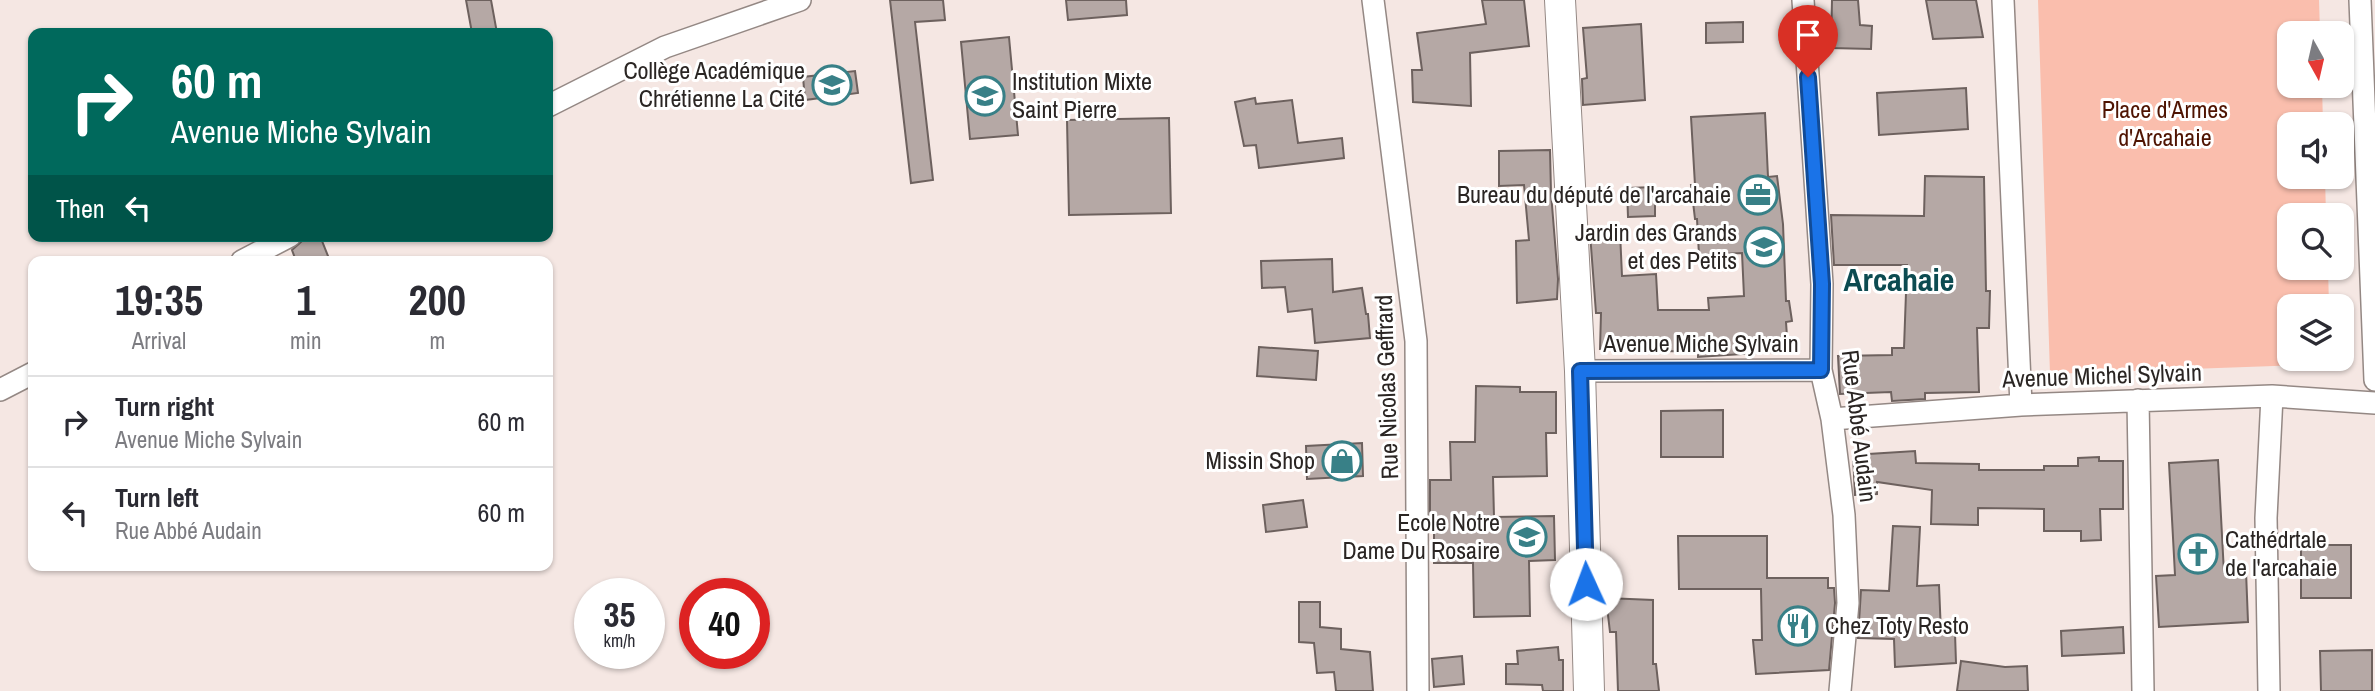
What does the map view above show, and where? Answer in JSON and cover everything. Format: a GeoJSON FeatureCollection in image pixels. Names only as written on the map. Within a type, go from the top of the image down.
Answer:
{"type":"FeatureCollection","features":[{"type":"Feature","properties":{"kind":"street"},"geometry":{"type":"LineString","coordinates":[[553,103],[665,47],[800,0]]}},
{"type":"Feature","properties":{"kind":"street","name":"Rue Nicolas Geffrard"},"geometry":{"type":"LineString","coordinates":[[1373,0],[1416,341],[1418,691]]}},
{"type":"Feature","properties":{"kind":"street"},"geometry":{"type":"LineString","coordinates":[[1560,0],[1580,371],[1589,691]]}},
{"type":"Feature","properties":{"kind":"street","name":"Rue Abbé Audain"},"geometry":{"type":"LineString","coordinates":[[1803,0],[1822,284],[1821,370],[1832,419],[1844,516],[1848,603],[1840,691]]}},
{"type":"Feature","properties":{"kind":"street"},"geometry":{"type":"LineString","coordinates":[[2003,0],[2021,405]]}},
{"type":"Feature","properties":{"kind":"street"},"geometry":{"type":"LineString","coordinates":[[2360,0],[2375,380]]}},
{"type":"Feature","properties":{"kind":"street"},"geometry":{"type":"LineString","coordinates":[[252,256],[278,242]]}},
{"type":"Feature","properties":{"kind":"street","name":"Avenue Miche Sylvain"},"geometry":{"type":"LineString","coordinates":[[1580,371],[1821,370]]}},
{"type":"Feature","properties":{"kind":"street"},"geometry":{"type":"LineString","coordinates":[[0,390],[28,376]]}},
{"type":"Feature","properties":{"kind":"street"},"geometry":{"type":"LineString","coordinates":[[2269,691],[2266,518],[2272,396]]}},
{"type":"Feature","properties":{"kind":"street","name":"Avenue Michel Sylvain"},"geometry":{"type":"LineString","coordinates":[[1832,419],[2021,405],[2272,396],[2375,402]]}},
{"type":"Feature","properties":{"kind":"street"},"geometry":{"type":"LineString","coordinates":[[2138,401],[2143,691]]}},
{"type":"Feature","properties":{"kind":"green space","name":"Place d'Armes d'Arcahaie"},"geometry":{"type":"Polygon","coordinates":[[[2038,0],[2319,0],[2320,21],[2277,21],[2277,98],[2322,98],[2323,112],[2277,112],[2277,189],[2325,189],[2326,203],[2277,203],[2277,280],[2328,280],[2329,294],[2277,294],[2277,366],[2050,374],[2038,0]]]}},
{"type":"Feature","properties":{"kind":"building"},"geometry":{"type":"Polygon","coordinates":[[[466,0],[491,0],[496,28],[471,28],[466,0]]]}},
{"type":"Feature","properties":{"kind":"building"},"geometry":{"type":"Polygon","coordinates":[[[890,0],[943,0],[945,20],[915,22],[933,180],[911,183],[890,0]]]}},
{"type":"Feature","properties":{"kind":"building"},"geometry":{"type":"Polygon","coordinates":[[[1066,0],[1126,0],[1127,15],[1068,20],[1066,0]]]}},
{"type":"Feature","properties":{"kind":"building"},"geometry":{"type":"Polygon","coordinates":[[[1482,0],[1524,0],[1529,46],[1470,53],[1471,106],[1413,102],[1412,70],[1422,70],[1417,33],[1486,24],[1482,0]]]}},
{"type":"Feature","properties":{"kind":"building"},"geometry":{"type":"Polygon","coordinates":[[[1832,0],[1858,0],[1860,25],[1872,26],[1871,49],[1831,48],[1832,0]]]}},
{"type":"Feature","properties":{"kind":"building"},"geometry":{"type":"Polygon","coordinates":[[[1926,0],[1976,0],[1983,37],[1933,39],[1926,0]]]}},
{"type":"Feature","properties":{"kind":"building"},"geometry":{"type":"Polygon","coordinates":[[[1743,22],[1743,42],[1706,43],[1706,23],[1743,22]]]}},
{"type":"Feature","properties":{"kind":"building"},"geometry":{"type":"Polygon","coordinates":[[[1641,24],[1645,100],[1583,105],[1582,79],[1587,78],[1583,28],[1641,24]]]}},
{"type":"Feature","properties":{"kind":"building"},"geometry":{"type":"Polygon","coordinates":[[[1009,37],[1018,135],[970,139],[961,42],[1009,37]]]}},
{"type":"Feature","properties":{"kind":"building"},"geometry":{"type":"Polygon","coordinates":[[[855,71],[858,93],[805,100],[803,77],[855,71]]]}},
{"type":"Feature","properties":{"kind":"building"},"geometry":{"type":"Polygon","coordinates":[[[1966,88],[1968,129],[1879,135],[1877,93],[1966,88]]]}},
{"type":"Feature","properties":{"kind":"building"},"geometry":{"type":"Polygon","coordinates":[[[1255,98],[1256,104],[1292,100],[1298,143],[1342,138],[1344,158],[1259,168],[1256,145],[1244,146],[1235,102],[1255,98]]]}},
{"type":"Feature","properties":{"kind":"building"},"geometry":{"type":"Polygon","coordinates":[[[1765,113],[1768,177],[1777,176],[1783,224],[1786,301],[1789,301],[1792,321],[1786,322],[1788,351],[1698,357],[1698,352],[1600,349],[1601,313],[1596,313],[1590,233],[1620,232],[1622,276],[1656,274],[1658,310],[1709,310],[1708,298],[1744,296],[1742,253],[1699,255],[1697,219],[1691,185],[1695,185],[1691,117],[1765,113]]]}},
{"type":"Feature","properties":{"kind":"building"},"geometry":{"type":"Polygon","coordinates":[[[1169,118],[1171,213],[1069,215],[1067,120],[1169,118]]]}},
{"type":"Feature","properties":{"kind":"building"},"geometry":{"type":"Polygon","coordinates":[[[1550,150],[1557,299],[1517,303],[1516,241],[1529,240],[1524,185],[1499,186],[1499,151],[1550,150]]]}},
{"type":"Feature","properties":{"kind":"building"},"geometry":{"type":"Polygon","coordinates":[[[1925,176],[1984,177],[1986,291],[1990,291],[1989,328],[1977,328],[1979,392],[1925,393],[1925,399],[1892,401],[1891,392],[1840,394],[1838,356],[1892,355],[1892,348],[1904,348],[1907,265],[1834,265],[1831,215],[1924,216],[1925,176]]]}},
{"type":"Feature","properties":{"kind":"building"},"geometry":{"type":"Polygon","coordinates":[[[1655,187],[1655,216],[1628,217],[1627,188],[1655,187]]]}},
{"type":"Feature","properties":{"kind":"building"},"geometry":{"type":"Polygon","coordinates":[[[301,242],[322,242],[328,256],[294,256],[292,250],[301,242]]]}},
{"type":"Feature","properties":{"kind":"building"},"geometry":{"type":"Polygon","coordinates":[[[1332,259],[1333,292],[1362,288],[1370,338],[1315,343],[1312,309],[1288,312],[1285,287],[1262,288],[1261,261],[1332,259]]]}},
{"type":"Feature","properties":{"kind":"building"},"geometry":{"type":"Polygon","coordinates":[[[1259,347],[1318,351],[1316,380],[1257,376],[1259,347]]]}},
{"type":"Feature","properties":{"kind":"building"},"geometry":{"type":"Polygon","coordinates":[[[1476,386],[1520,387],[1520,392],[1556,392],[1556,433],[1546,433],[1547,476],[1493,477],[1494,517],[1554,516],[1555,560],[1529,561],[1530,616],[1474,617],[1473,563],[1434,563],[1434,531],[1430,531],[1430,480],[1451,480],[1450,442],[1475,442],[1476,386]]]}},
{"type":"Feature","properties":{"kind":"building"},"geometry":{"type":"Polygon","coordinates":[[[1723,410],[1723,457],[1661,457],[1661,411],[1723,410]]]}},
{"type":"Feature","properties":{"kind":"building"},"geometry":{"type":"Polygon","coordinates":[[[1362,443],[1363,476],[1307,479],[1306,446],[1362,443]]]}},
{"type":"Feature","properties":{"kind":"building"},"geometry":{"type":"Polygon","coordinates":[[[1915,451],[1916,463],[1979,464],[1979,470],[2044,470],[2044,466],[2078,466],[2078,458],[2099,457],[2099,461],[2123,461],[2123,509],[2100,509],[2101,540],[2081,541],[2081,531],[2044,531],[2044,509],[1978,508],[1978,525],[1931,524],[1932,490],[1877,482],[1877,494],[1855,495],[1853,455],[1915,451]]]}},
{"type":"Feature","properties":{"kind":"building"},"geometry":{"type":"Polygon","coordinates":[[[2218,460],[2224,573],[2246,571],[2248,622],[2159,627],[2156,576],[2175,575],[2169,463],[2218,460]]]}},
{"type":"Feature","properties":{"kind":"building"},"geometry":{"type":"Polygon","coordinates":[[[1303,500],[1307,527],[1266,532],[1263,505],[1303,500]]]}},
{"type":"Feature","properties":{"kind":"building"},"geometry":{"type":"Polygon","coordinates":[[[1893,526],[1920,527],[1917,586],[1939,585],[1941,633],[1955,633],[1956,663],[1895,667],[1894,639],[1858,638],[1861,590],[1889,591],[1893,526]]]}},
{"type":"Feature","properties":{"kind":"building"},"geometry":{"type":"Polygon","coordinates":[[[1678,536],[1767,536],[1767,578],[1828,578],[1828,588],[1834,588],[1835,603],[1829,670],[1756,674],[1753,640],[1762,640],[1761,589],[1679,589],[1678,536]]]}},
{"type":"Feature","properties":{"kind":"building"},"geometry":{"type":"Polygon","coordinates":[[[2301,545],[2351,545],[2351,598],[2301,598],[2301,545]]]}},
{"type":"Feature","properties":{"kind":"building"},"geometry":{"type":"Polygon","coordinates":[[[1606,598],[1653,600],[1653,664],[1656,664],[1659,691],[1618,691],[1616,632],[1610,632],[1606,598]]]}},
{"type":"Feature","properties":{"kind":"building"},"geometry":{"type":"Polygon","coordinates":[[[1299,602],[1320,602],[1320,627],[1341,629],[1341,649],[1370,652],[1373,691],[1336,691],[1334,672],[1317,673],[1314,643],[1299,642],[1299,602]]]}},
{"type":"Feature","properties":{"kind":"building"},"geometry":{"type":"Polygon","coordinates":[[[2123,627],[2124,653],[2062,656],[2061,631],[2123,627]]]}},
{"type":"Feature","properties":{"kind":"building"},"geometry":{"type":"Polygon","coordinates":[[[1558,647],[1559,660],[1563,660],[1563,691],[1543,691],[1542,685],[1506,684],[1506,664],[1518,664],[1517,651],[1558,647]]]}},
{"type":"Feature","properties":{"kind":"building"},"geometry":{"type":"Polygon","coordinates":[[[2372,650],[2372,691],[2321,691],[2320,651],[2372,650]]]}},
{"type":"Feature","properties":{"kind":"building"},"geometry":{"type":"Polygon","coordinates":[[[1462,656],[1464,684],[1434,687],[1432,659],[1462,656]]]}},
{"type":"Feature","properties":{"kind":"building"},"geometry":{"type":"Polygon","coordinates":[[[1961,661],[2005,667],[2027,666],[2028,691],[1957,691],[1961,661]]]}},
{"type":"Feature","properties":{"kind":"place","name":"Collège Académique Chrétienne La Cité"},"geometry":{"type":"Point","coordinates":[832,85]}},
{"type":"Feature","properties":{"kind":"place","name":"Institution Mixte Saint Pierre"},"geometry":{"type":"Point","coordinates":[985,96]}},
{"type":"Feature","properties":{"kind":"place","name":"Bureau du député de l'arcahaie"},"geometry":{"type":"Point","coordinates":[1758,195]}},
{"type":"Feature","properties":{"kind":"place","name":"Jardin des Grands et des Petits"},"geometry":{"type":"Point","coordinates":[1764,247]}},
{"type":"Feature","properties":{"kind":"place","name":"Missin Shop"},"geometry":{"type":"Point","coordinates":[1342,461]}},
{"type":"Feature","properties":{"kind":"place","name":"Ecole Notre Dame Du Rosaire"},"geometry":{"type":"Point","coordinates":[1527,537]}},
{"type":"Feature","properties":{"kind":"place","name":"Cathédrtale de l'arcahaie"},"geometry":{"type":"Point","coordinates":[2198,554]}},
{"type":"Feature","properties":{"kind":"place","name":"Chez Toty Resto"},"geometry":{"type":"Point","coordinates":[1798,626]}},
{"type":"Feature","properties":{"kind":"district","name":"Arcahaie"},"geometry":{"type":"Point","coordinates":[1899,280]}},
{"type":"Feature","properties":{"kind":"route"},"geometry":{"type":"LineString","coordinates":[[1586,584],[1580,371],[1821,370],[1822,284],[1808,77]]}}]}
